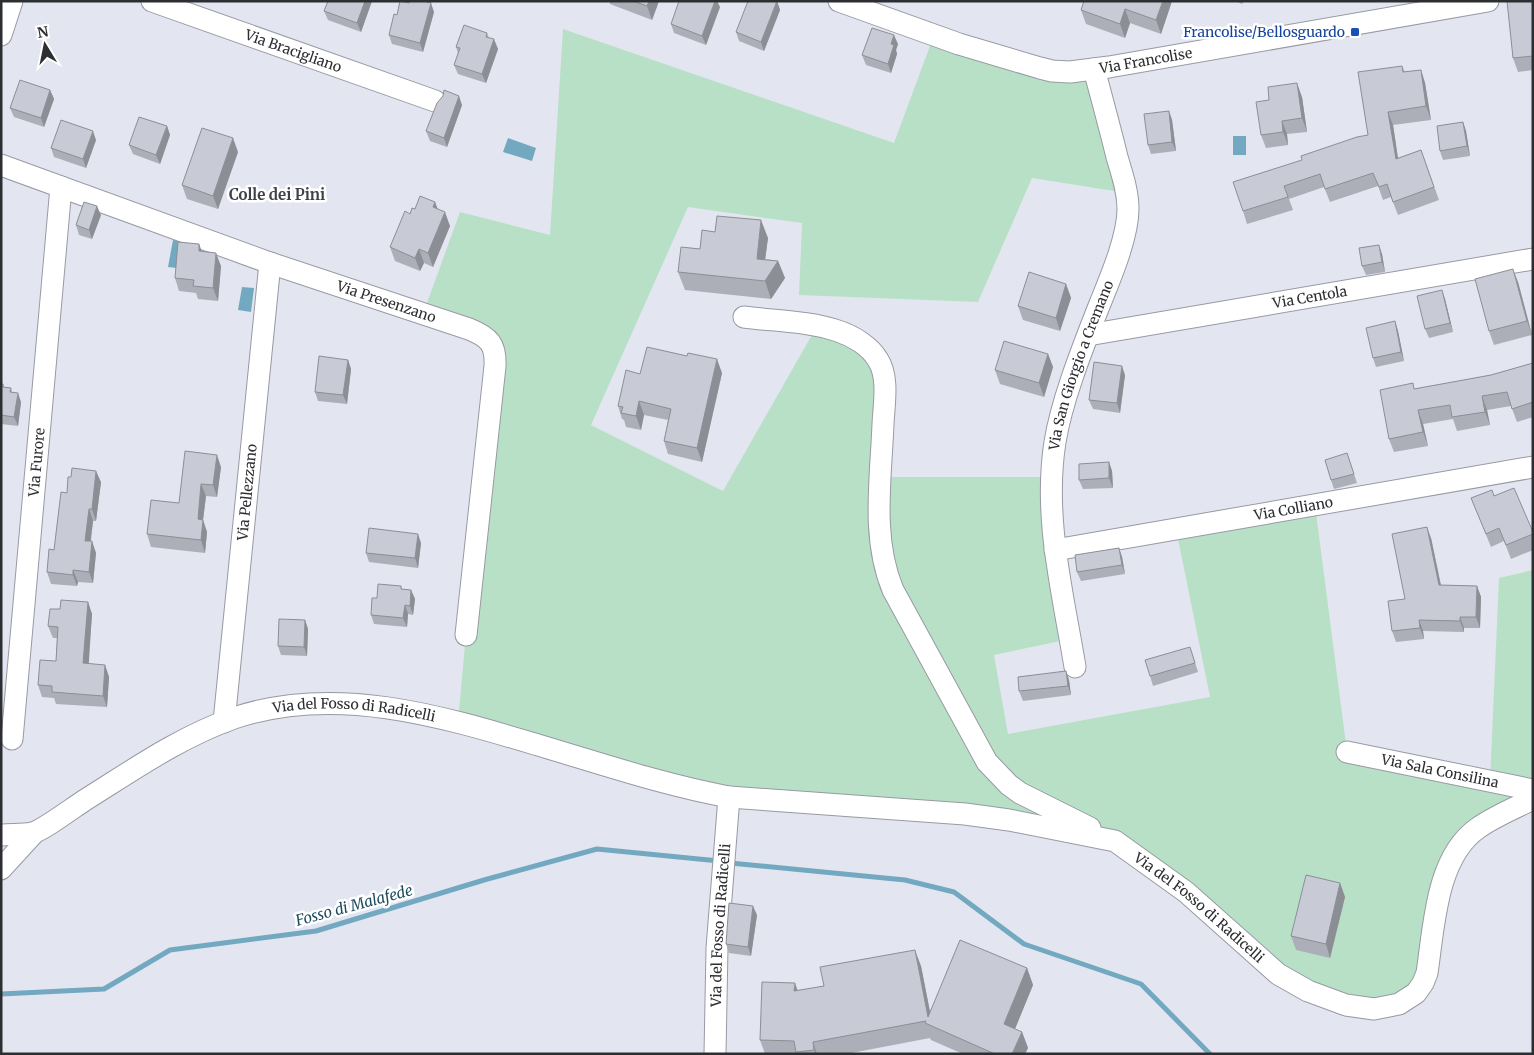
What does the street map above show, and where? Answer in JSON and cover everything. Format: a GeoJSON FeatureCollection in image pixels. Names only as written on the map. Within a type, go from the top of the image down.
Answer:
{"type":"FeatureCollection","features":[{"type":"Feature","properties":{"kind":"street"},"geometry":{"type":"LineString","coordinates":[[1,36],[12,1]]}},
{"type":"Feature","properties":{"kind":"street","name":"Via Bracigliano"},"geometry":{"type":"LineString","coordinates":[[152,1],[435,100]]}},
{"type":"Feature","properties":{"kind":"street","name":"Via Francolise"},"geometry":{"type":"LineString","coordinates":[[840,1],[959,44],[1059,72],[1094,69],[1488,1]]}},
{"type":"Feature","properties":{"kind":"street","name":"Via San Giorgio a Cremano"},"geometry":{"type":"LineString","coordinates":[[1075,667],[1054,550],[1052,466],[1055,442],[1064,405],[1088,335],[1112,274],[1126,228],[1128,208],[1126,188],[1094,69]]}},
{"type":"Feature","properties":{"kind":"street","name":"Via Presenzano"},"geometry":{"type":"LineString","coordinates":[[1,165],[270,263],[469,329],[486,338],[492,345],[495,366],[466,635]]}},
{"type":"Feature","properties":{"kind":"street","name":"Via Furore"},"geometry":{"type":"LineString","coordinates":[[12,739],[61,187]]}},
{"type":"Feature","properties":{"kind":"street","name":"Via Centola"},"geometry":{"type":"LineString","coordinates":[[1088,335],[1533,259]]}},
{"type":"Feature","properties":{"kind":"street","name":"Via Pellezzano"},"geometry":{"type":"LineString","coordinates":[[224,722],[270,263]]}},
{"type":"Feature","properties":{"kind":"street"},"geometry":{"type":"LineString","coordinates":[[744,317],[817,326],[840,332],[861,343],[879,360],[884,381],[880,499],[881,547],[887,574],[900,605],[987,762],[1009,785],[1030,799],[1115,841]]}},
{"type":"Feature","properties":{"kind":"street","name":"Via Colliano"},"geometry":{"type":"LineString","coordinates":[[1054,550],[1533,467]]}},
{"type":"Feature","properties":{"kind":"street","name":"Via del Fosso di Radicelli"},"geometry":{"type":"LineString","coordinates":[[1,835],[34,833],[168,748],[224,722],[263,711],[302,704],[339,703],[378,707],[458,722],[653,780],[729,797],[965,814],[1009,820],[1115,841],[1186,892],[1269,967],[1287,980],[1335,1002],[1374,1009],[1408,1000],[1423,983],[1427,973],[1440,893],[1450,864],[1461,844],[1478,828],[1533,799]]}},
{"type":"Feature","properties":{"kind":"street","name":"Via Sala Consilina"},"geometry":{"type":"LineString","coordinates":[[1346,752],[1533,790]]}},
{"type":"Feature","properties":{"kind":"street","name":"Via del Fosso di Radicelli"},"geometry":{"type":"LineString","coordinates":[[715,1054],[717,948],[729,797]]}},
{"type":"Feature","properties":{"kind":"street"},"geometry":{"type":"LineString","coordinates":[[1,869],[34,833]]}},
{"type":"Feature","properties":{"kind":"green space"},"geometry":{"type":"Polygon","coordinates":[[[563,29],[894,143],[934,35],[1094,69],[1127,193],[1032,178],[978,302],[799,295],[802,223],[688,207],[591,425],[723,491],[817,326],[872,352],[881,477],[1052,477],[1070,639],[994,655],[1008,734],[1210,697],[1176,529],[1315,505],[1347,752],[1490,781],[1499,578],[1533,570],[1533,799],[1456,835],[1427,973],[1391,1006],[1308,991],[1115,841],[729,797],[458,722],[492,345],[423,314],[460,212],[550,235],[563,29]]]}},
{"type":"Feature","properties":{"kind":"water"},"geometry":{"type":"Polygon","coordinates":[[[1233,136],[1246,136],[1246,155],[1233,155],[1233,136]]]}},
{"type":"Feature","properties":{"kind":"water"},"geometry":{"type":"Polygon","coordinates":[[[508,138],[536,148],[532,161],[503,152],[508,138]]]}},
{"type":"Feature","properties":{"kind":"water"},"geometry":{"type":"Polygon","coordinates":[[[173,240],[181,241],[177,268],[168,267],[173,240]]]}},
{"type":"Feature","properties":{"kind":"water"},"geometry":{"type":"Polygon","coordinates":[[[242,287],[254,288],[251,312],[238,310],[242,287]]]}},
{"type":"Feature","properties":{"kind":"building"},"geometry":{"type":"Polygon","coordinates":[[[328,1],[365,1],[357,23],[324,11],[328,1]]]}},
{"type":"Feature","properties":{"kind":"building"},"geometry":{"type":"Polygon","coordinates":[[[400,1],[409,3],[410,1],[424,1],[431,3],[420,43],[389,35],[394,14],[397,15],[400,1]]]}},
{"type":"Feature","properties":{"kind":"building"},"geometry":{"type":"Polygon","coordinates":[[[633,1],[649,1],[647,6],[633,1]]]}},
{"type":"Feature","properties":{"kind":"building"},"geometry":{"type":"Polygon","coordinates":[[[679,1],[715,1],[702,36],[671,24],[679,1]]]}},
{"type":"Feature","properties":{"kind":"building"},"geometry":{"type":"Polygon","coordinates":[[[748,1],[777,1],[761,42],[736,32],[748,1]]]}},
{"type":"Feature","properties":{"kind":"building"},"geometry":{"type":"Polygon","coordinates":[[[1084,1],[1163,1],[1156,20],[1125,9],[1120,24],[1081,10],[1084,1]]]}},
{"type":"Feature","properties":{"kind":"building"},"geometry":{"type":"Polygon","coordinates":[[[1507,1],[1533,1],[1533,56],[1513,58],[1507,1]]]}},
{"type":"Feature","properties":{"kind":"building"},"geometry":{"type":"Polygon","coordinates":[[[464,25],[487,33],[486,37],[494,39],[482,74],[454,65],[460,48],[456,47],[464,25]]]}},
{"type":"Feature","properties":{"kind":"building"},"geometry":{"type":"Polygon","coordinates":[[[872,28],[894,35],[891,44],[894,45],[888,64],[862,55],[872,28]]]}},
{"type":"Feature","properties":{"kind":"building"},"geometry":{"type":"Polygon","coordinates":[[[1402,66],[1403,72],[1421,70],[1426,106],[1388,112],[1396,159],[1421,150],[1434,187],[1393,202],[1387,184],[1379,187],[1373,173],[1325,189],[1320,174],[1284,186],[1288,197],[1243,211],[1233,182],[1302,160],[1301,156],[1368,135],[1358,72],[1402,66]]]}},
{"type":"Feature","properties":{"kind":"building"},"geometry":{"type":"Polygon","coordinates":[[[20,80],[50,90],[41,118],[10,108],[20,80]]]}},
{"type":"Feature","properties":{"kind":"building"},"geometry":{"type":"Polygon","coordinates":[[[1297,83],[1302,118],[1282,121],[1283,132],[1261,135],[1256,102],[1269,100],[1268,87],[1297,83]]]}},
{"type":"Feature","properties":{"kind":"building"},"geometry":{"type":"Polygon","coordinates":[[[444,90],[459,96],[444,138],[426,131],[444,90]]]}},
{"type":"Feature","properties":{"kind":"building"},"geometry":{"type":"Polygon","coordinates":[[[1169,111],[1172,142],[1148,145],[1144,114],[1169,111]]]}},
{"type":"Feature","properties":{"kind":"building"},"geometry":{"type":"Polygon","coordinates":[[[139,117],[167,126],[156,155],[129,145],[139,117]]]}},
{"type":"Feature","properties":{"kind":"building"},"geometry":{"type":"Polygon","coordinates":[[[61,120],[93,131],[83,159],[51,148],[61,120]]]}},
{"type":"Feature","properties":{"kind":"building"},"geometry":{"type":"Polygon","coordinates":[[[1463,122],[1467,146],[1440,151],[1437,126],[1463,122]]]}},
{"type":"Feature","properties":{"kind":"building"},"geometry":{"type":"Polygon","coordinates":[[[202,128],[233,138],[213,196],[182,185],[202,128]]]}},
{"type":"Feature","properties":{"kind":"building"},"geometry":{"type":"Polygon","coordinates":[[[420,196],[435,202],[433,207],[445,212],[428,253],[419,249],[415,258],[390,247],[405,211],[410,214],[412,208],[415,209],[420,196]]]}},
{"type":"Feature","properties":{"kind":"building"},"geometry":{"type":"Polygon","coordinates":[[[84,202],[97,206],[89,230],[76,225],[84,202]]]}},
{"type":"Feature","properties":{"kind":"building"},"geometry":{"type":"Polygon","coordinates":[[[717,216],[761,220],[757,259],[778,261],[765,281],[678,272],[681,247],[700,249],[702,230],[715,232],[717,216]]]}},
{"type":"Feature","properties":{"kind":"building"},"geometry":{"type":"Polygon","coordinates":[[[178,242],[199,244],[199,251],[216,253],[213,288],[193,286],[194,280],[175,278],[178,242]]]}},
{"type":"Feature","properties":{"kind":"building"},"geometry":{"type":"Polygon","coordinates":[[[1379,245],[1382,262],[1362,266],[1359,248],[1379,245]]]}},
{"type":"Feature","properties":{"kind":"building"},"geometry":{"type":"Polygon","coordinates":[[[1513,269],[1527,321],[1489,331],[1475,279],[1513,269]]]}},
{"type":"Feature","properties":{"kind":"building"},"geometry":{"type":"Polygon","coordinates":[[[1029,272],[1066,284],[1056,318],[1018,306],[1029,272]]]}},
{"type":"Feature","properties":{"kind":"building"},"geometry":{"type":"Polygon","coordinates":[[[1442,290],[1450,323],[1425,329],[1417,296],[1442,290]]]}},
{"type":"Feature","properties":{"kind":"building"},"geometry":{"type":"Polygon","coordinates":[[[1395,321],[1401,352],[1373,358],[1366,328],[1395,321]]]}},
{"type":"Feature","properties":{"kind":"building"},"geometry":{"type":"Polygon","coordinates":[[[1004,341],[1048,354],[1039,383],[995,370],[1004,341]]]}},
{"type":"Feature","properties":{"kind":"building"},"geometry":{"type":"Polygon","coordinates":[[[647,347],[687,356],[688,353],[717,359],[697,448],[664,441],[671,409],[639,401],[636,416],[621,413],[623,407],[618,406],[626,370],[640,374],[647,347]]]}},
{"type":"Feature","properties":{"kind":"building"},"geometry":{"type":"Polygon","coordinates":[[[319,356],[348,360],[343,395],[315,392],[319,356]]]}},
{"type":"Feature","properties":{"kind":"building"},"geometry":{"type":"Polygon","coordinates":[[[1094,362],[1122,366],[1117,403],[1089,400],[1094,362]]]}},
{"type":"Feature","properties":{"kind":"building"},"geometry":{"type":"Polygon","coordinates":[[[1533,363],[1533,402],[1512,409],[1507,392],[1482,396],[1485,412],[1452,417],[1450,405],[1418,410],[1423,432],[1389,439],[1380,390],[1413,383],[1414,389],[1491,375],[1533,363]]]}},
{"type":"Feature","properties":{"kind":"building"},"geometry":{"type":"Polygon","coordinates":[[[1,384],[3,384],[3,387],[11,388],[10,392],[18,393],[14,417],[1,415],[1,384]]]}},
{"type":"Feature","properties":{"kind":"building"},"geometry":{"type":"Polygon","coordinates":[[[185,451],[217,455],[213,485],[201,484],[198,519],[203,520],[201,540],[147,534],[151,500],[179,503],[185,451]]]}},
{"type":"Feature","properties":{"kind":"building"},"geometry":{"type":"Polygon","coordinates":[[[1347,453],[1354,474],[1331,480],[1325,460],[1347,453]]]}},
{"type":"Feature","properties":{"kind":"building"},"geometry":{"type":"Polygon","coordinates":[[[1109,462],[1109,478],[1079,480],[1079,464],[1109,462]]]}},
{"type":"Feature","properties":{"kind":"building"},"geometry":{"type":"Polygon","coordinates":[[[72,468],[96,471],[92,509],[89,509],[85,541],[92,541],[89,572],[73,570],[73,575],[47,572],[49,549],[54,550],[61,492],[67,493],[68,477],[71,477],[72,468]]]}},
{"type":"Feature","properties":{"kind":"building"},"geometry":{"type":"Polygon","coordinates":[[[1514,488],[1533,534],[1506,545],[1499,528],[1486,534],[1471,498],[1492,490],[1494,496],[1514,488]]]}},
{"type":"Feature","properties":{"kind":"building"},"geometry":{"type":"Polygon","coordinates":[[[1427,527],[1439,585],[1477,586],[1476,617],[1460,617],[1460,621],[1419,620],[1420,628],[1392,631],[1388,601],[1405,599],[1392,534],[1427,527]]]}},
{"type":"Feature","properties":{"kind":"building"},"geometry":{"type":"Polygon","coordinates":[[[369,528],[418,534],[415,558],[366,553],[369,528]]]}},
{"type":"Feature","properties":{"kind":"building"},"geometry":{"type":"Polygon","coordinates":[[[1119,548],[1122,565],[1077,572],[1075,555],[1119,548]]]}},
{"type":"Feature","properties":{"kind":"building"},"geometry":{"type":"Polygon","coordinates":[[[378,584],[401,586],[401,589],[411,590],[410,606],[405,605],[403,618],[371,615],[372,598],[377,598],[378,584]]]}},
{"type":"Feature","properties":{"kind":"building"},"geometry":{"type":"Polygon","coordinates":[[[61,600],[88,602],[83,663],[105,665],[103,696],[52,692],[52,686],[38,685],[40,660],[56,661],[58,627],[48,626],[50,609],[60,609],[61,600]]]}},
{"type":"Feature","properties":{"kind":"building"},"geometry":{"type":"Polygon","coordinates":[[[279,619],[305,620],[304,647],[278,646],[279,619]]]}},
{"type":"Feature","properties":{"kind":"building"},"geometry":{"type":"Polygon","coordinates":[[[1190,647],[1195,663],[1150,676],[1145,660],[1190,647]]]}},
{"type":"Feature","properties":{"kind":"building"},"geometry":{"type":"Polygon","coordinates":[[[1066,671],[1068,686],[1019,691],[1018,677],[1066,671]]]}},
{"type":"Feature","properties":{"kind":"building"},"geometry":{"type":"Polygon","coordinates":[[[1306,875],[1340,883],[1326,944],[1291,936],[1306,875]]]}},
{"type":"Feature","properties":{"kind":"building"},"geometry":{"type":"Polygon","coordinates":[[[729,903],[753,906],[748,947],[726,944],[729,903]]]}},
{"type":"Feature","properties":{"kind":"building"},"geometry":{"type":"Polygon","coordinates":[[[960,940],[1027,968],[1004,1024],[1022,1032],[1012,1054],[995,1054],[925,1023],[926,1021],[813,1042],[814,1050],[796,1052],[794,1041],[760,1040],[762,982],[795,983],[794,991],[824,986],[820,967],[915,950],[928,1017],[960,940]]]}},
{"type":"Feature","properties":{"kind":"waterway","name":"Fosso di Malafede"},"geometry":{"type":"LineString","coordinates":[[1,994],[104,989],[170,950],[316,931],[484,880],[597,849],[719,861]]}},
{"type":"Feature","properties":{"kind":"waterway"},"geometry":{"type":"LineString","coordinates":[[730,863],[905,880],[954,892],[1024,944],[1141,984],[1210,1054]]}},
{"type":"Feature","properties":{"kind":"place","name":"Francolise/Bellosguardo"},"geometry":{"type":"Point","coordinates":[1355,32]}},
{"type":"Feature","properties":{"kind":"district","name":"Colle dei Pini"},"geometry":{"type":"Point","coordinates":[277,194]}}]}
